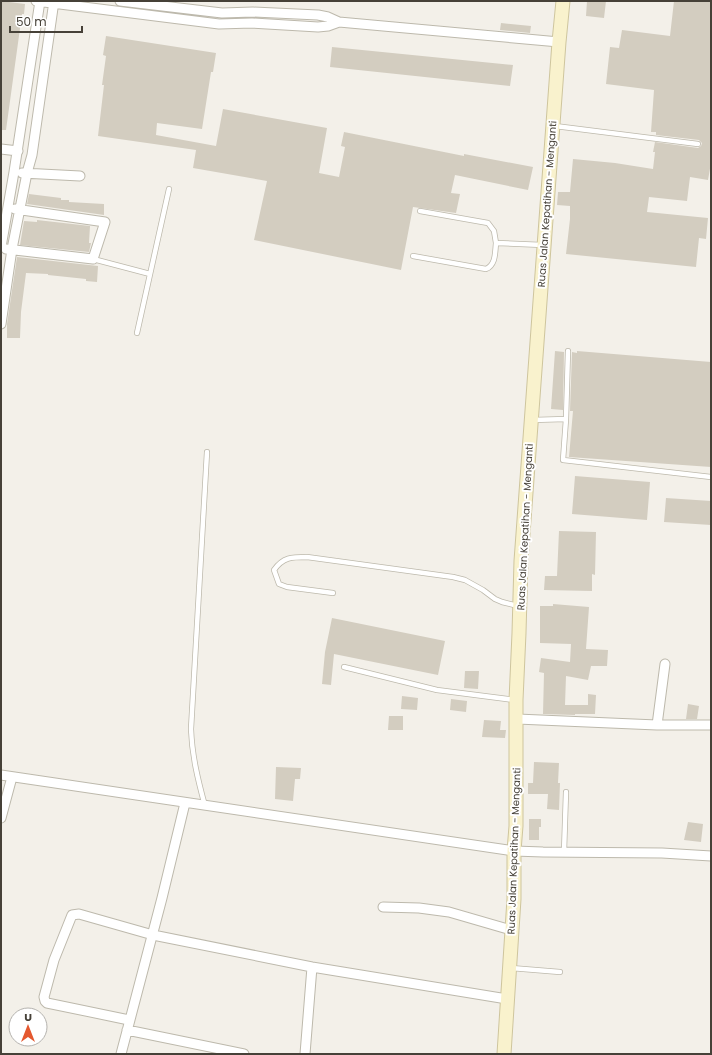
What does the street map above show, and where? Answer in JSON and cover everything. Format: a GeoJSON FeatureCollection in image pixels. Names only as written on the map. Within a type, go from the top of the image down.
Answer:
{"type":"FeatureCollection","features":[{"type":"Feature","properties":{"kind":"main road","name":"Ruas Jalan Kepatihan - Menganti"},"geometry":{"type":"LineString","coordinates":[[504,1054],[512,930],[516,826],[516,700],[521,561],[563,1]]}},
{"type":"Feature","properties":{"kind":"street"},"geometry":{"type":"LineString","coordinates":[[36,1],[104,6],[219,24],[237,23],[318,27],[328,26],[339,22]]}},
{"type":"Feature","properties":{"kind":"street"},"geometry":{"type":"LineString","coordinates":[[8,208],[105,222],[93,259],[12,249],[1,243],[8,208],[5,196],[14,172],[18,151],[40,1]]}},
{"type":"Feature","properties":{"kind":"street"},"geometry":{"type":"LineString","coordinates":[[120,1],[222,13],[318,15],[328,17],[339,22],[559,42]]}},
{"type":"Feature","properties":{"kind":"street"},"geometry":{"type":"LineString","coordinates":[[1,319],[12,249],[32,155],[54,2]]}},
{"type":"Feature","properties":{"kind":"street"},"geometry":{"type":"LineString","coordinates":[[236,13],[237,23]]}},
{"type":"Feature","properties":{"kind":"street"},"geometry":{"type":"LineString","coordinates":[[26,94],[40,96]]}},
{"type":"Feature","properties":{"kind":"street"},"geometry":{"type":"LineString","coordinates":[[1,149],[18,151]]}},
{"type":"Feature","properties":{"kind":"street"},"geometry":{"type":"LineString","coordinates":[[14,172],[80,176]]}},
{"type":"Feature","properties":{"kind":"street"},"geometry":{"type":"LineString","coordinates":[[657,725],[665,664]]}},
{"type":"Feature","properties":{"kind":"street"},"geometry":{"type":"LineString","coordinates":[[517,719],[657,725],[711,725]]}},
{"type":"Feature","properties":{"kind":"street"},"geometry":{"type":"LineString","coordinates":[[1,775],[514,851],[662,853],[711,856]]}},
{"type":"Feature","properties":{"kind":"street"},"geometry":{"type":"LineString","coordinates":[[1,818],[12,777]]}},
{"type":"Feature","properties":{"kind":"street"},"geometry":{"type":"LineString","coordinates":[[121,1054],[153,935],[185,803]]}},
{"type":"Feature","properties":{"kind":"street"},"geometry":{"type":"LineString","coordinates":[[383,907],[419,908],[449,912],[512,930]]}},
{"type":"Feature","properties":{"kind":"street"},"geometry":{"type":"LineString","coordinates":[[129,1020],[47,1003],[45,1001],[44,997],[54,960],[72,915],[75,914],[153,935],[312,967],[507,999]]}},
{"type":"Feature","properties":{"kind":"street"},"geometry":{"type":"LineString","coordinates":[[305,1054],[312,967]]}},
{"type":"Feature","properties":{"kind":"street"},"geometry":{"type":"LineString","coordinates":[[127,1030],[244,1054]]}},
{"type":"Feature","properties":{"kind":"lane"},"geometry":{"type":"LineString","coordinates":[[553,126],[698,144]]}},
{"type":"Feature","properties":{"kind":"lane"},"geometry":{"type":"LineString","coordinates":[[137,333],[169,189]]}},
{"type":"Feature","properties":{"kind":"lane"},"geometry":{"type":"LineString","coordinates":[[413,256],[486,269],[491,267],[493,263],[496,243],[494,231],[488,223],[420,211]]}},
{"type":"Feature","properties":{"kind":"lane"},"geometry":{"type":"LineString","coordinates":[[496,243],[544,245]]}},
{"type":"Feature","properties":{"kind":"lane"},"geometry":{"type":"LineString","coordinates":[[93,259],[150,274]]}},
{"type":"Feature","properties":{"kind":"lane"},"geometry":{"type":"LineString","coordinates":[[568,352],[564,460],[711,477]]}},
{"type":"Feature","properties":{"kind":"lane"},"geometry":{"type":"LineString","coordinates":[[532,420],[566,419]]}},
{"type":"Feature","properties":{"kind":"lane"},"geometry":{"type":"LineString","coordinates":[[205,806],[194,763],[191,729],[207,452]]}},
{"type":"Feature","properties":{"kind":"lane"},"geometry":{"type":"LineString","coordinates":[[333,593],[287,587],[279,584],[274,570],[286,559],[307,557],[453,576],[465,580],[502,602],[520,606]]}},
{"type":"Feature","properties":{"kind":"lane"},"geometry":{"type":"LineString","coordinates":[[344,667],[437,690],[516,700]]}},
{"type":"Feature","properties":{"kind":"lane"},"geometry":{"type":"LineString","coordinates":[[564,852],[566,792]]}},
{"type":"Feature","properties":{"kind":"lane"},"geometry":{"type":"LineString","coordinates":[[510,968],[560,972]]}},
{"type":"Feature","properties":{"kind":"building"},"geometry":{"type":"Polygon","coordinates":[[[1,1],[25,4],[24,14],[22,14],[6,130],[1,130],[1,1]]]}},
{"type":"Feature","properties":{"kind":"building"},"geometry":{"type":"Polygon","coordinates":[[[587,1],[606,1],[604,18],[586,16],[587,1]]]}},
{"type":"Feature","properties":{"kind":"building"},"geometry":{"type":"Polygon","coordinates":[[[674,1],[711,1],[711,163],[708,180],[690,177],[687,201],[649,197],[647,212],[708,218],[706,239],[699,238],[696,267],[566,254],[570,206],[557,205],[558,192],[570,192],[573,159],[615,163],[653,169],[655,152],[653,152],[655,142],[698,148],[701,146],[702,143],[699,140],[656,135],[656,132],[651,132],[654,90],[606,84],[610,47],[619,48],[622,30],[670,36],[674,1]]]}},
{"type":"Feature","properties":{"kind":"building"},"geometry":{"type":"Polygon","coordinates":[[[501,23],[531,26],[530,33],[500,30],[501,23]]]}},
{"type":"Feature","properties":{"kind":"building"},"geometry":{"type":"Polygon","coordinates":[[[106,36],[216,53],[213,72],[211,72],[202,129],[157,123],[156,135],[216,146],[223,109],[327,128],[319,173],[339,177],[345,147],[341,146],[344,132],[464,156],[464,154],[533,167],[528,190],[455,175],[451,193],[460,194],[456,213],[413,207],[401,270],[254,240],[267,181],[193,168],[196,150],[98,136],[104,85],[102,85],[106,56],[103,55],[106,36]]]}},
{"type":"Feature","properties":{"kind":"building"},"geometry":{"type":"Polygon","coordinates":[[[332,47],[513,65],[510,86],[330,67],[332,47]]]}},
{"type":"Feature","properties":{"kind":"building"},"geometry":{"type":"Polygon","coordinates":[[[29,194],[61,198],[61,200],[69,200],[69,202],[104,204],[104,215],[27,204],[29,194]]]}},
{"type":"Feature","properties":{"kind":"building"},"geometry":{"type":"Polygon","coordinates":[[[37,220],[90,226],[89,243],[91,243],[89,252],[20,245],[24,221],[37,222],[37,220]]]}},
{"type":"Feature","properties":{"kind":"building"},"geometry":{"type":"Polygon","coordinates":[[[17,257],[98,266],[97,282],[48,274],[26,273],[21,312],[20,338],[7,338],[7,324],[17,257]]]}},
{"type":"Feature","properties":{"kind":"building"},"geometry":{"type":"Polygon","coordinates":[[[555,351],[564,352],[563,410],[551,409],[555,351]]]}},
{"type":"Feature","properties":{"kind":"building"},"geometry":{"type":"Polygon","coordinates":[[[577,351],[711,362],[711,467],[569,457],[573,411],[570,411],[572,352],[577,353],[577,351]]]}},
{"type":"Feature","properties":{"kind":"building"},"geometry":{"type":"Polygon","coordinates":[[[575,476],[650,482],[647,520],[572,514],[575,476]]]}},
{"type":"Feature","properties":{"kind":"building"},"geometry":{"type":"Polygon","coordinates":[[[666,498],[711,501],[711,525],[664,522],[666,498]]]}},
{"type":"Feature","properties":{"kind":"building"},"geometry":{"type":"Polygon","coordinates":[[[559,531],[596,532],[595,575],[592,574],[592,591],[544,590],[545,576],[557,576],[559,531]]]}},
{"type":"Feature","properties":{"kind":"building"},"geometry":{"type":"Polygon","coordinates":[[[553,604],[589,607],[586,649],[608,650],[607,666],[591,666],[588,680],[566,676],[565,705],[588,705],[588,694],[596,695],[595,714],[543,714],[544,673],[539,672],[541,658],[570,662],[571,644],[540,643],[540,606],[553,606],[553,604]]]}},
{"type":"Feature","properties":{"kind":"building"},"geometry":{"type":"Polygon","coordinates":[[[332,618],[445,641],[438,675],[334,654],[331,685],[322,684],[325,652],[332,618]]]}},
{"type":"Feature","properties":{"kind":"building"},"geometry":{"type":"Polygon","coordinates":[[[465,671],[479,671],[478,689],[464,688],[465,671]]]}},
{"type":"Feature","properties":{"kind":"building"},"geometry":{"type":"Polygon","coordinates":[[[402,696],[418,698],[417,710],[401,709],[402,696]]]}},
{"type":"Feature","properties":{"kind":"building"},"geometry":{"type":"Polygon","coordinates":[[[451,699],[467,701],[466,712],[450,710],[451,699]]]}},
{"type":"Feature","properties":{"kind":"building"},"geometry":{"type":"Polygon","coordinates":[[[688,704],[699,706],[697,719],[686,719],[688,704]]]}},
{"type":"Feature","properties":{"kind":"building"},"geometry":{"type":"Polygon","coordinates":[[[389,716],[403,716],[403,730],[388,730],[389,716]]]}},
{"type":"Feature","properties":{"kind":"building"},"geometry":{"type":"Polygon","coordinates":[[[484,720],[501,721],[500,730],[506,730],[505,738],[482,737],[484,720]]]}},
{"type":"Feature","properties":{"kind":"building"},"geometry":{"type":"Polygon","coordinates":[[[534,762],[559,763],[559,810],[547,809],[548,794],[528,794],[528,783],[533,783],[534,762]]]}},
{"type":"Feature","properties":{"kind":"building"},"geometry":{"type":"Polygon","coordinates":[[[276,767],[301,768],[300,779],[295,779],[293,801],[275,799],[276,767]]]}},
{"type":"Feature","properties":{"kind":"building"},"geometry":{"type":"Polygon","coordinates":[[[529,819],[541,819],[541,827],[539,827],[539,840],[529,840],[529,819]]]}},
{"type":"Feature","properties":{"kind":"building"},"geometry":{"type":"Polygon","coordinates":[[[688,822],[703,824],[701,842],[684,840],[688,822]]]}}]}
